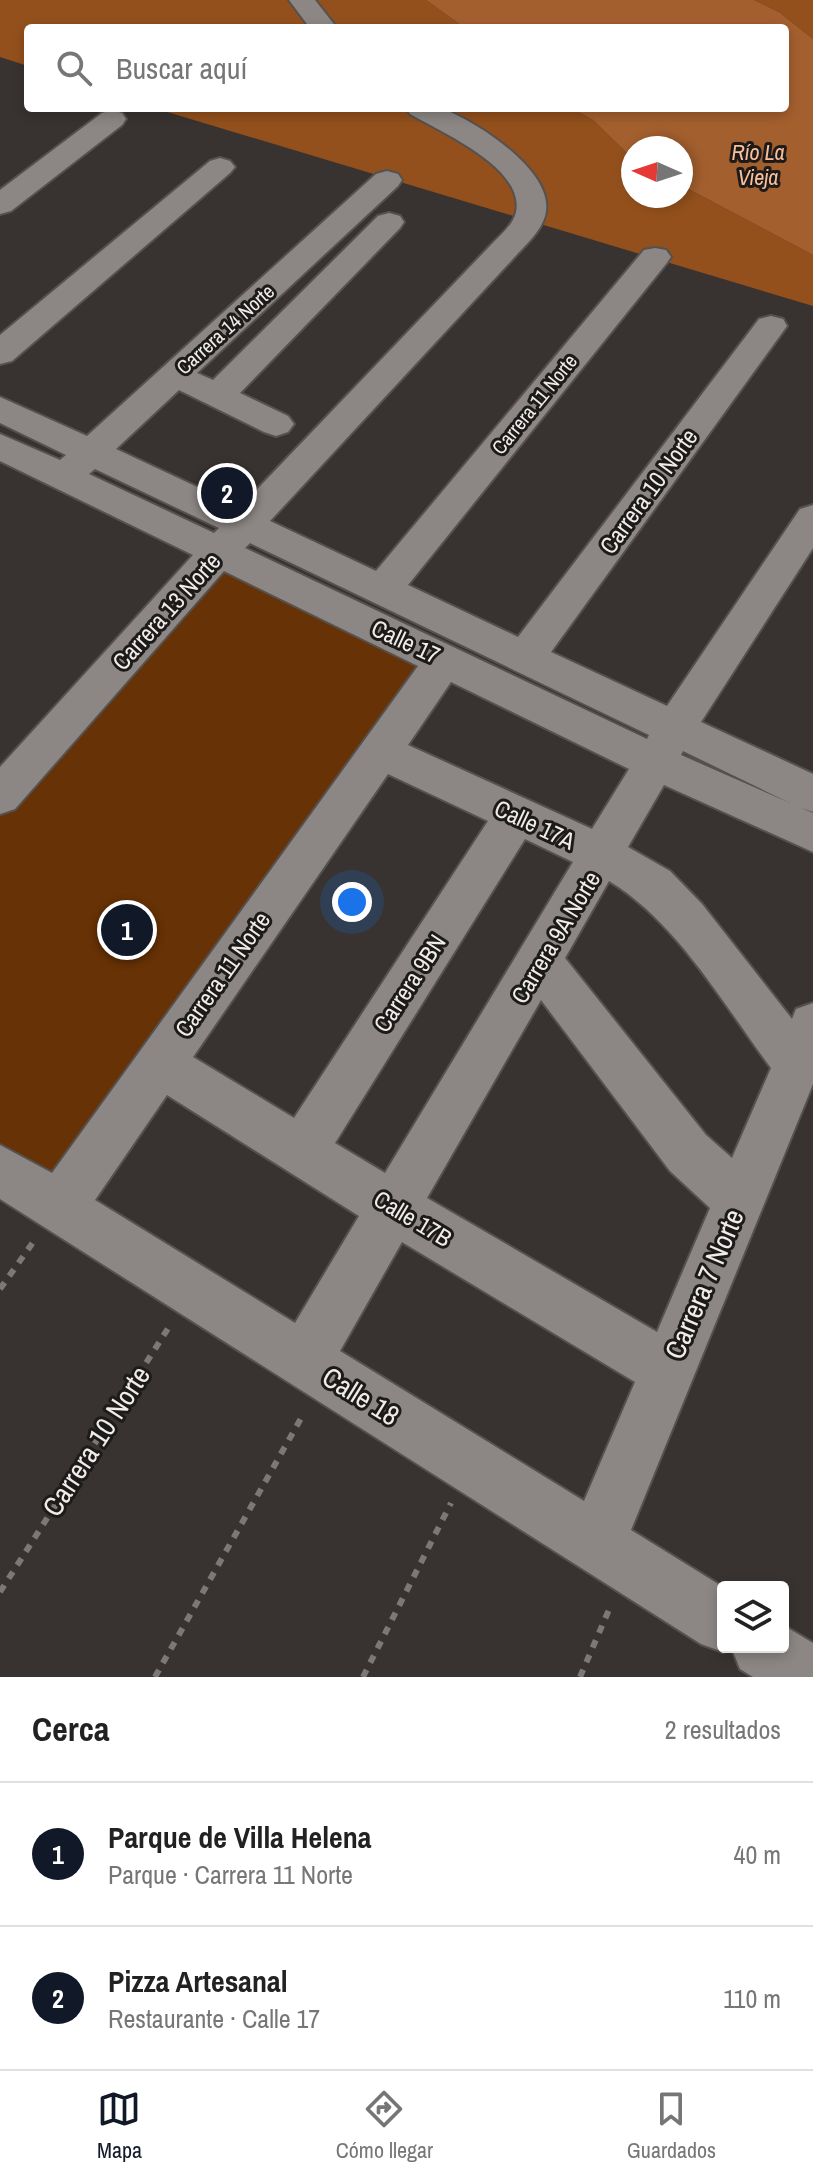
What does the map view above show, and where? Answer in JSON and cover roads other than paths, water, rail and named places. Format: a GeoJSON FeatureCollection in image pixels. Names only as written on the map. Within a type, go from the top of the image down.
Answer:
{"type":"FeatureCollection","features":[{"type":"Feature","properties":{"kind":"street"},"geometry":{"type":"LineString","coordinates":[[302,0],[321,24]]}},
{"type":"Feature","properties":{"kind":"street","name":"Carrera 13 Norte"},"geometry":{"type":"LineString","coordinates":[[0,796],[232,539],[500,254],[531,215],[532,193],[521,173],[427,112]]}},
{"type":"Feature","properties":{"kind":"street"},"geometry":{"type":"LineString","coordinates":[[0,205],[112,119]]}},
{"type":"Feature","properties":{"kind":"street"},"geometry":{"type":"LineString","coordinates":[[0,353],[220,167]]}},
{"type":"Feature","properties":{"kind":"street","name":"Carrera 14 Norte"},"geometry":{"type":"LineString","coordinates":[[76,465],[387,180]]}},
{"type":"Feature","properties":{"kind":"street"},"geometry":{"type":"LineString","coordinates":[[217,396],[389,222]]}},
{"type":"Feature","properties":{"kind":"street","name":"Carrera 11 Norte"},"geometry":{"type":"LineString","coordinates":[[383,589],[655,257]]}},
{"type":"Feature","properties":{"kind":"street","name":"Carrera 10 Norte"},"geometry":{"type":"LineString","coordinates":[[526,656],[771,326]]}},
{"type":"Feature","properties":{"kind":"street"},"geometry":{"type":"LineString","coordinates":[[175,375],[276,424]]}},
{"type":"Feature","properties":{"kind":"street","name":"Calle 17"},"geometry":{"type":"LineString","coordinates":[[8,436],[232,539],[445,659],[666,746],[813,794]]}},
{"type":"Feature","properties":{"kind":"street","name":"Carrera 9A Norte"},"geometry":{"type":"LineString","coordinates":[[315,1367],[394,1208],[666,746],[813,518]]}},
{"type":"Feature","properties":{"kind":"street","name":"Calle 17"},"geometry":{"type":"LineString","coordinates":[[232,539],[383,589],[526,656],[666,746],[813,833]]}},
{"type":"Feature","properties":{"kind":"street","name":"Carrera 11 Norte"},"geometry":{"type":"LineString","coordinates":[[59,1207],[445,659]]}},
{"type":"Feature","properties":{"kind":"street","name":"Calle 17A"},"geometry":{"type":"LineString","coordinates":[[379,751],[603,855],[654,885],[686,918],[800,1079]]}},
{"type":"Feature","properties":{"kind":"street","name":"Carrera 9BN"},"geometry":{"type":"LineString","coordinates":[[302,1150],[516,815]]}},
{"type":"Feature","properties":{"kind":"street"},"geometry":{"type":"LineString","coordinates":[[540,962],[688,1153],[740,1200]]}},
{"type":"Feature","properties":{"kind":"street","name":"Calle 17B"},"geometry":{"type":"LineString","coordinates":[[160,1063],[394,1208],[668,1370]]}},
{"type":"Feature","properties":{"kind":"street","name":"Carrera 7 Norte"},"geometry":{"type":"LineString","coordinates":[[612,1553],[668,1370],[740,1200],[800,1079]]}},
{"type":"Feature","properties":{"kind":"street","name":"Calle 18"},"geometry":{"type":"LineString","coordinates":[[0,1170],[717,1618]]}},
{"type":"Feature","properties":{"kind":"street"},"geometry":{"type":"LineString","coordinates":[[772,1653],[810,1677]]}},
{"type":"Feature","properties":{"kind":"water","name":"Río La Vieja"},"geometry":{"type":"Polygon","coordinates":[[[426,0],[754,0],[779,12],[813,39],[813,255],[693,191],[693,136],[621,136],[621,147],[593,120],[578,112],[789,112],[789,24],[459,24],[426,0]]]}},
{"type":"Feature","properties":{"kind":"place","name":"Pizza Artesanal"},"geometry":{"type":"Point","coordinates":[227,493]}},
{"type":"Feature","properties":{"kind":"place","name":"Parque de Villa Helena"},"geometry":{"type":"Point","coordinates":[127,930]}}]}
